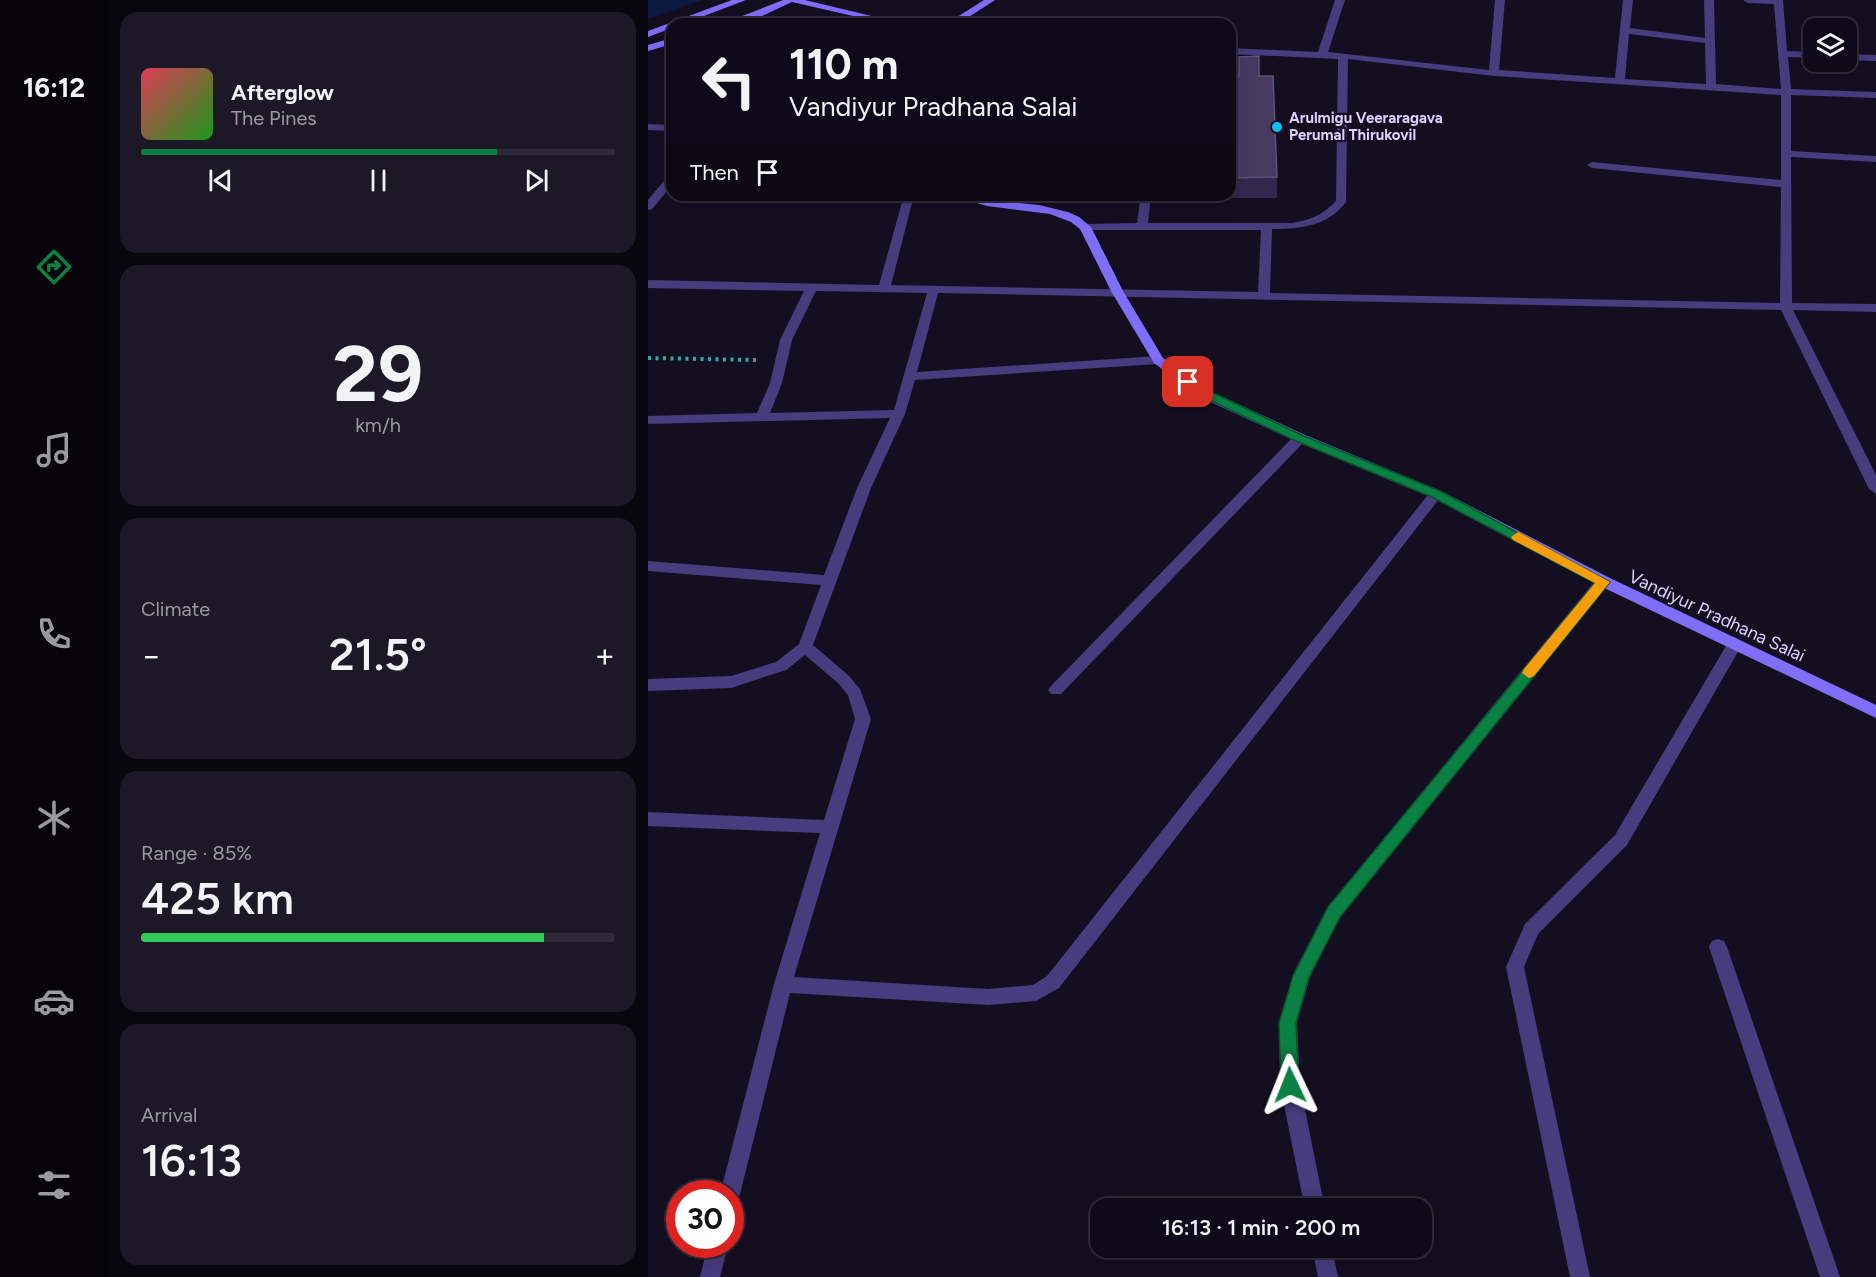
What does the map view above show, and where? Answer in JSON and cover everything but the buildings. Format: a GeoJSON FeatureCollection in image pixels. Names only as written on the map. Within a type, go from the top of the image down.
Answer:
{"type":"FeatureCollection","features":[{"type":"Feature","properties":{"kind":"street"},"geometry":{"type":"LineString","coordinates":[[690,18],[741,0]]}},
{"type":"Feature","properties":{"kind":"street"},"geometry":{"type":"LineString","coordinates":[[747,18],[791,0],[873,18]]}},
{"type":"Feature","properties":{"kind":"street"},"geometry":{"type":"LineString","coordinates":[[961,18],[990,0]]}},
{"type":"Feature","properties":{"kind":"street"},"geometry":{"type":"LineString","coordinates":[[1322,55],[1340,0]]}},
{"type":"Feature","properties":{"kind":"street"},"geometry":{"type":"LineString","coordinates":[[1494,73],[1500,0]]}},
{"type":"Feature","properties":{"kind":"street"},"geometry":{"type":"LineString","coordinates":[[1620,81],[1628,0]]}},
{"type":"Feature","properties":{"kind":"street"},"geometry":{"type":"LineString","coordinates":[[1709,0],[1711,87]]}},
{"type":"Feature","properties":{"kind":"street"},"geometry":{"type":"LineString","coordinates":[[1748,0],[1778,1],[1786,92],[1786,307],[1876,489]]}},
{"type":"Feature","properties":{"kind":"street"},"geometry":{"type":"LineString","coordinates":[[648,34],[666,27]]}},
{"type":"Feature","properties":{"kind":"street"},"geometry":{"type":"LineString","coordinates":[[1624,30],[1710,41]]}},
{"type":"Feature","properties":{"kind":"street"},"geometry":{"type":"LineString","coordinates":[[648,48],[666,42]]}},
{"type":"Feature","properties":{"kind":"street"},"geometry":{"type":"LineString","coordinates":[[1236,51],[1343,56],[1494,73],[1786,92],[1876,95]]}},
{"type":"Feature","properties":{"kind":"street"},"geometry":{"type":"LineString","coordinates":[[1782,54],[1803,55]]}},
{"type":"Feature","properties":{"kind":"street"},"geometry":{"type":"LineString","coordinates":[[978,201],[1065,214],[1085,227],[1267,226],[1317,222],[1330,214],[1341,202],[1343,56]]}},
{"type":"Feature","properties":{"kind":"street"},"geometry":{"type":"LineString","coordinates":[[1857,57],[1876,58]]}},
{"type":"Feature","properties":{"kind":"street"},"geometry":{"type":"LineString","coordinates":[[648,127],[666,128]]}},
{"type":"Feature","properties":{"kind":"street"},"geometry":{"type":"LineString","coordinates":[[1786,154],[1876,159]]}},
{"type":"Feature","properties":{"kind":"street"},"geometry":{"type":"LineString","coordinates":[[1592,165],[1786,184]]}},
{"type":"Feature","properties":{"kind":"street"},"geometry":{"type":"LineString","coordinates":[[648,207],[666,185]]}},
{"type":"Feature","properties":{"kind":"street"},"geometry":{"type":"LineString","coordinates":[[884,290],[907,201]]}},
{"type":"Feature","properties":{"kind":"street"},"geometry":{"type":"LineString","coordinates":[[1142,226],[1145,201]]}},
{"type":"Feature","properties":{"kind":"street"},"geometry":{"type":"LineString","coordinates":[[1263,294],[1267,226]]}},
{"type":"Feature","properties":{"kind":"street","name":"Vandiyur Pradhana Salai"},"geometry":{"type":"LineString","coordinates":[[1085,227],[1117,291],[1158,360],[1203,393],[1300,438],[1436,494],[1603,582],[1876,712]]}},
{"type":"Feature","properties":{"kind":"street"},"geometry":{"type":"LineString","coordinates":[[648,284],[933,291],[1117,291],[1876,308]]}},
{"type":"Feature","properties":{"kind":"street"},"geometry":{"type":"LineString","coordinates":[[761,419],[786,340],[811,288]]}},
{"type":"Feature","properties":{"kind":"street"},"geometry":{"type":"LineString","coordinates":[[648,685],[731,682],[781,666],[805,647],[864,488],[899,414],[933,291]]}},
{"type":"Feature","properties":{"kind":"street"},"geometry":{"type":"LineString","coordinates":[[910,376],[1158,360]]}},
{"type":"Feature","properties":{"kind":"street"},"geometry":{"type":"LineString","coordinates":[[648,420],[899,414]]}},
{"type":"Feature","properties":{"kind":"street"},"geometry":{"type":"LineString","coordinates":[[1056,690],[1300,438]]}},
{"type":"Feature","properties":{"kind":"street"},"geometry":{"type":"LineString","coordinates":[[783,984],[997,997],[1036,993],[1053,982],[1436,494]]}},
{"type":"Feature","properties":{"kind":"street"},"geometry":{"type":"LineString","coordinates":[[648,566],[830,581]]}},
{"type":"Feature","properties":{"kind":"street"},"geometry":{"type":"LineString","coordinates":[[1313,1198],[1290,1085],[1288,1023],[1301,976],[1334,912],[1603,582]]}},
{"type":"Feature","properties":{"kind":"street"},"geometry":{"type":"LineString","coordinates":[[1580,1277],[1515,967],[1531,929],[1621,840],[1735,644]]}},
{"type":"Feature","properties":{"kind":"street"},"geometry":{"type":"LineString","coordinates":[[734,1180],[783,984],[863,719],[855,693],[843,679],[805,647]]}},
{"type":"Feature","properties":{"kind":"street"},"geometry":{"type":"LineString","coordinates":[[648,819],[830,827]]}},
{"type":"Feature","properties":{"kind":"street"},"geometry":{"type":"LineString","coordinates":[[1718,947],[1830,1277]]}},
{"type":"Feature","properties":{"kind":"street"},"geometry":{"type":"LineString","coordinates":[[710,1277],[715,1258]]}},
{"type":"Feature","properties":{"kind":"street"},"geometry":{"type":"LineString","coordinates":[[1324,1258],[1328,1277]]}},
{"type":"Feature","properties":{"kind":"path"},"geometry":{"type":"LineString","coordinates":[[648,358],[781,360]]}},
{"type":"Feature","properties":{"kind":"water"},"geometry":{"type":"Polygon","coordinates":[[[648,0],[703,0],[648,19],[648,0]]]}},
{"type":"Feature","properties":{"kind":"slow traffic"},"geometry":{"type":"LineString","coordinates":[[1518,537],[1603,582],[1529,673]]}},
{"type":"Feature","properties":{"kind":"place","name":"Arulmigu Veeraragava Perumal Thirukovil"},"geometry":{"type":"Point","coordinates":[1277,127]}},
{"type":"Feature","properties":{"kind":"route"},"geometry":{"type":"LineString","coordinates":[[1188,382],[1203,393],[1300,438],[1436,494],[1603,582],[1334,912],[1301,976],[1288,1023],[1290,1085]]}}]}
